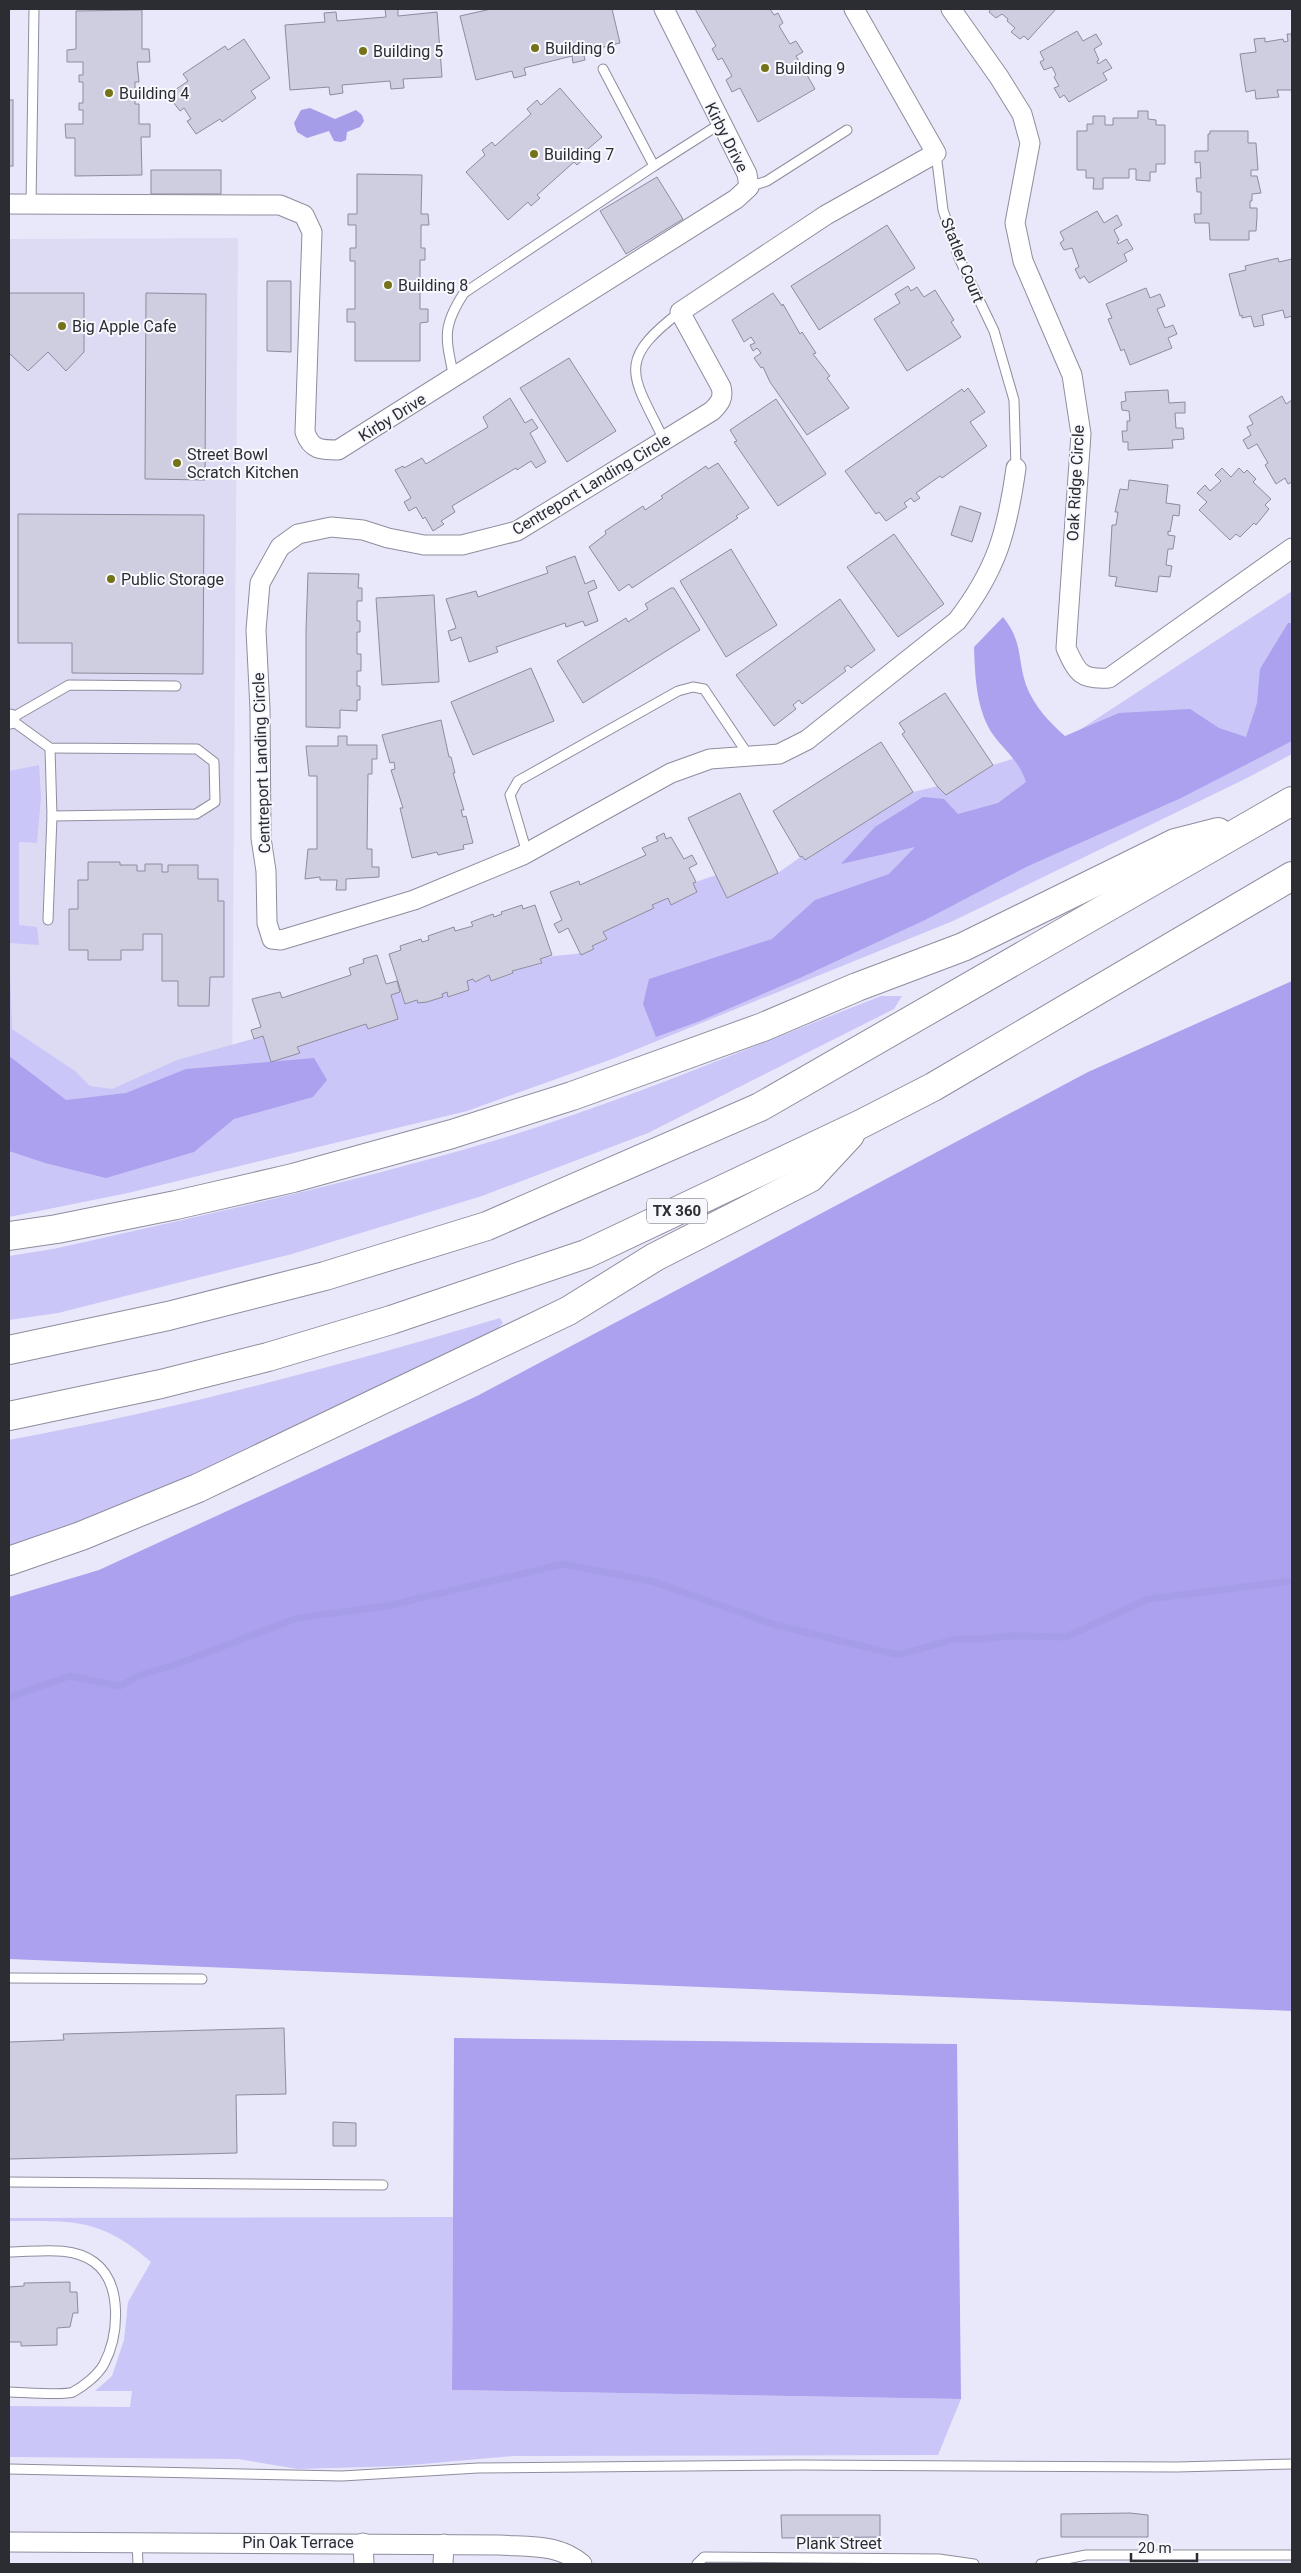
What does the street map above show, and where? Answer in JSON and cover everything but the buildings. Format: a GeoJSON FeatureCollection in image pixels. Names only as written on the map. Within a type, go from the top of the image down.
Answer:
{"type":"FeatureCollection","features":[{"type":"Feature","properties":{"kind":"highway"},"geometry":{"type":"LineString","coordinates":[[9,1350],[168,1316],[325,1276],[486,1226],[760,1107],[1292,801]]}},
{"type":"Feature","properties":{"kind":"highway"},"geometry":{"type":"LineString","coordinates":[[9,1236],[103,1220],[293,1178],[452,1134],[572,1096],[762,1027],[857,987],[963,947],[1176,844],[1253,823]]}},
{"type":"Feature","properties":{"kind":"highway","name":"TX 360"},"geometry":{"type":"LineString","coordinates":[[9,1416],[161,1384],[268,1357],[524,1277],[586,1254],[861,1124],[933,1087],[1292,876]]}},
{"type":"Feature","properties":{"kind":"highway"},"geometry":{"type":"LineString","coordinates":[[9,1561],[81,1536],[198,1488],[568,1311],[655,1256],[810,1178],[861,1124]]}},
{"type":"Feature","properties":{"kind":"street","name":"Kirby Drive"},"geometry":{"type":"LineString","coordinates":[[9,204],[280,205],[304,215],[312,232],[305,432],[308,443],[317,450],[338,450],[736,198],[749,187],[747,174],[720,124],[664,9]]}},
{"type":"Feature","properties":{"kind":"street","name":"Statler Court"},"geometry":{"type":"LineString","coordinates":[[854,9],[936,153]]}},
{"type":"Feature","properties":{"kind":"street","name":"Oak Ridge Circle"},"geometry":{"type":"LineString","coordinates":[[951,9],[999,77],[1022,114],[1030,143],[1015,223],[1023,261],[1072,375],[1080,434],[1066,648],[1076,670],[1091,679],[1109,678],[1292,548]]}},
{"type":"Feature","properties":{"kind":"street"},"geometry":{"type":"LineString","coordinates":[[680,312],[826,216],[936,153]]}},
{"type":"Feature","properties":{"kind":"street","name":"Centreport Landing Circle"},"geometry":{"type":"LineString","coordinates":[[680,312],[697,339],[722,387],[723,395],[720,404],[712,411],[517,531],[462,544],[424,545],[388,538],[363,530],[331,527],[305,532],[280,547],[260,584],[256,630],[260,709],[262,838],[266,871],[267,923],[272,939],[281,940],[414,900],[527,853],[671,773],[710,759],[778,754],[807,740],[957,621],[975,598],[993,565],[1009,518],[1016,468]]}},
{"type":"Feature","properties":{"kind":"street","name":"Pin Oak Terrace"},"geometry":{"type":"LineString","coordinates":[[9,2542],[363,2542],[554,2548],[571,2555],[582,2564]]}},
{"type":"Feature","properties":{"kind":"street"},"geometry":{"type":"LineString","coordinates":[[363,2542],[364,2564]]}},
{"type":"Feature","properties":{"kind":"street"},"geometry":{"type":"LineString","coordinates":[[444,2544],[444,2564]]}},
{"type":"Feature","properties":{"kind":"lane"},"geometry":{"type":"LineString","coordinates":[[31,205],[34,9]]}},
{"type":"Feature","properties":{"kind":"lane"},"geometry":{"type":"LineString","coordinates":[[603,70],[654,166]]}},
{"type":"Feature","properties":{"kind":"lane"},"geometry":{"type":"LineString","coordinates":[[454,378],[446,338],[448,322],[464,293],[720,124]]}},
{"type":"Feature","properties":{"kind":"lane"},"geometry":{"type":"LineString","coordinates":[[749,187],[768,181],[848,130]]}},
{"type":"Feature","properties":{"kind":"lane","name":"Statler Court"},"geometry":{"type":"LineString","coordinates":[[936,153],[943,210],[959,258],[994,331],[1014,400],[1016,468]]}},
{"type":"Feature","properties":{"kind":"lane"},"geometry":{"type":"LineString","coordinates":[[664,440],[638,386],[634,369],[636,360],[647,342],[659,328],[680,312]]}},
{"type":"Feature","properties":{"kind":"lane"},"geometry":{"type":"LineString","coordinates":[[52,816],[196,814],[215,802],[214,762],[196,748],[50,748],[9,719],[69,685],[176,686]]}},
{"type":"Feature","properties":{"kind":"lane"},"geometry":{"type":"LineString","coordinates":[[527,853],[510,795],[518,781],[678,691],[693,687],[704,689],[749,756]]}},
{"type":"Feature","properties":{"kind":"lane"},"geometry":{"type":"LineString","coordinates":[[48,920],[52,816],[50,748]]}},
{"type":"Feature","properties":{"kind":"lane"},"geometry":{"type":"LineString","coordinates":[[9,1978],[202,1979]]}},
{"type":"Feature","properties":{"kind":"lane"},"geometry":{"type":"LineString","coordinates":[[9,2182],[383,2185]]}},
{"type":"Feature","properties":{"kind":"lane"},"geometry":{"type":"LineString","coordinates":[[9,2252],[68,2251],[93,2261],[104,2271],[110,2283],[115,2312],[110,2347],[103,2365],[92,2378],[71,2393],[9,2392]]}},
{"type":"Feature","properties":{"kind":"lane"},"geometry":{"type":"LineString","coordinates":[[9,2468],[342,2476],[497,2467],[802,2465],[1177,2467],[1292,2464]]}},
{"type":"Feature","properties":{"kind":"lane"},"geometry":{"type":"LineString","coordinates":[[137,2542],[138,2564]]}},
{"type":"Feature","properties":{"kind":"lane"},"geometry":{"type":"LineString","coordinates":[[1041,2564],[1086,2555],[1292,2554]]}},
{"type":"Feature","properties":{"kind":"lane","name":"Plank Street"},"geometry":{"type":"LineString","coordinates":[[700,2561],[939,2559],[974,2564]]}},
{"type":"Feature","properties":{"kind":"shaded area"},"geometry":{"type":"Polygon","coordinates":[[[310,108],[335,119],[356,110],[362,115],[364,121],[360,127],[347,132],[346,140],[341,142],[334,141],[329,131],[307,138],[297,132],[294,123],[301,110],[310,108]]]}},
{"type":"Feature","properties":{"kind":"shaded area"},"geometry":{"type":"Polygon","coordinates":[[[238,238],[232,1096],[138,1130],[9,1063],[9,239],[238,238]]]}},
{"type":"Feature","properties":{"kind":"shaded area"},"geometry":{"type":"Polygon","coordinates":[[[1292,591],[1292,754],[1247,778],[953,921],[615,1058],[467,1111],[128,1193],[9,1217],[9,943],[12,1029],[75,1071],[90,1086],[112,1089],[177,1060],[263,1036],[272,1062],[299,1053],[297,1047],[366,1024],[368,1029],[398,1019],[391,995],[400,992],[405,1004],[417,1000],[418,1003],[443,997],[442,994],[447,992],[449,997],[469,990],[467,981],[473,979],[475,982],[489,975],[491,981],[512,974],[512,971],[541,964],[540,959],[581,953],[594,949],[592,946],[607,939],[603,932],[653,908],[652,905],[668,898],[671,904],[697,892],[693,883],[716,875],[727,898],[778,873],[802,856],[805,860],[913,792],[938,786],[946,795],[993,765],[1055,746],[1292,591]]]}},
{"type":"Feature","properties":{"kind":"shaded area"},"geometry":{"type":"Polygon","coordinates":[[[1003,617],[1017,642],[1023,675],[1029,693],[1053,725],[1065,736],[1119,713],[1190,709],[1219,728],[1246,737],[1257,703],[1260,669],[1288,623],[1292,623],[1292,741],[1181,798],[1026,867],[925,920],[802,977],[700,1021],[656,1037],[643,1004],[649,979],[772,939],[815,900],[889,874],[915,847],[841,864],[875,827],[923,797],[944,799],[958,814],[998,803],[1026,782],[1016,763],[988,726],[983,716],[978,693],[974,647],[1003,617]]]}},
{"type":"Feature","properties":{"kind":"shaded area"},"geometry":{"type":"Polygon","coordinates":[[[39,765],[41,797],[37,843],[19,842],[19,925],[37,927],[39,945],[9,943],[9,771],[39,765]]]}},
{"type":"Feature","properties":{"kind":"shaded area"},"geometry":{"type":"Polygon","coordinates":[[[1292,981],[1292,2011],[9,1959],[9,1597],[99,1570],[477,1396],[1088,1072],[1292,981]]]}},
{"type":"Feature","properties":{"kind":"shaded area"},"geometry":{"type":"Polygon","coordinates":[[[881,996],[902,996],[894,1009],[648,1133],[482,1196],[292,1254],[58,1313],[9,1320],[9,1256],[53,1249],[274,1199],[493,1141],[640,1091],[881,996]]]}},
{"type":"Feature","properties":{"kind":"shaded area"},"geometry":{"type":"Polygon","coordinates":[[[9,1056],[66,1100],[126,1093],[186,1069],[314,1058],[327,1080],[313,1097],[234,1119],[194,1152],[106,1178],[45,1163],[9,1151],[9,1056]]]}},
{"type":"Feature","properties":{"kind":"shaded area"},"geometry":{"type":"Polygon","coordinates":[[[500,1318],[503,1323],[494,1332],[215,1473],[9,1549],[9,1440],[134,1415],[256,1386],[500,1318]]]}},
{"type":"Feature","properties":{"kind":"shaded area"},"geometry":{"type":"Polygon","coordinates":[[[454,2038],[957,2044],[961,2399],[452,2390],[454,2038]]]}},
{"type":"Feature","properties":{"kind":"shaded area"},"geometry":{"type":"Polygon","coordinates":[[[453,2217],[452,2390],[961,2399],[938,2455],[513,2456],[400,2466],[298,2469],[238,2459],[9,2457],[9,2406],[130,2407],[132,2391],[95,2391],[112,2376],[124,2340],[128,2302],[151,2262],[133,2247],[100,2229],[68,2222],[9,2221],[9,2218],[453,2217]]]}},
{"type":"Feature","properties":{"kind":"waterway"},"geometry":{"type":"LineString","coordinates":[[9,1697],[70,1676],[120,1686],[138,1676],[180,1663],[297,1618],[387,1606],[563,1564],[651,1581],[773,1624],[898,1655],[955,1639],[985,1639],[1009,1636],[1066,1637],[1148,1599],[1292,1581]]}},
{"type":"Feature","properties":{"kind":"place","name":"Building 6"},"geometry":{"type":"Point","coordinates":[535,48]}},
{"type":"Feature","properties":{"kind":"place","name":"Building 5"},"geometry":{"type":"Point","coordinates":[363,51]}},
{"type":"Feature","properties":{"kind":"place","name":"Building 9"},"geometry":{"type":"Point","coordinates":[765,68]}},
{"type":"Feature","properties":{"kind":"place","name":"Building 4"},"geometry":{"type":"Point","coordinates":[109,93]}},
{"type":"Feature","properties":{"kind":"place","name":"Building 7"},"geometry":{"type":"Point","coordinates":[534,154]}},
{"type":"Feature","properties":{"kind":"place","name":"Building 8"},"geometry":{"type":"Point","coordinates":[388,285]}},
{"type":"Feature","properties":{"kind":"place","name":"Big Apple Cafe"},"geometry":{"type":"Point","coordinates":[62,326]}},
{"type":"Feature","properties":{"kind":"place","name":"Street Bowl Scratch Kitchen"},"geometry":{"type":"Point","coordinates":[177,463]}},
{"type":"Feature","properties":{"kind":"place","name":"Public Storage"},"geometry":{"type":"Point","coordinates":[111,579]}}]}
